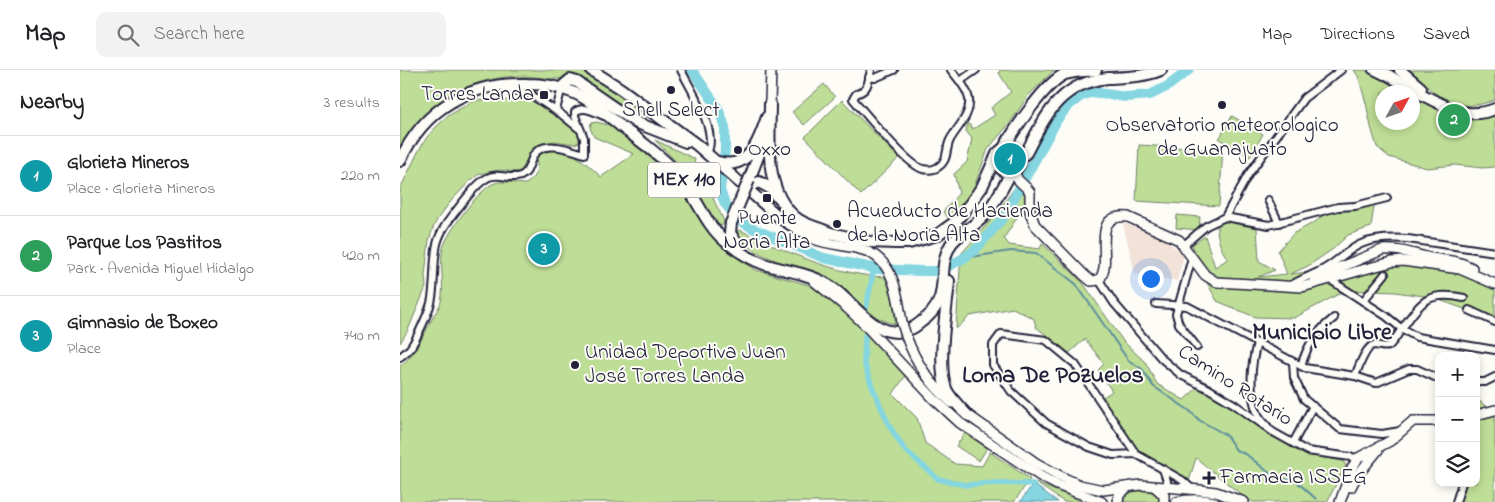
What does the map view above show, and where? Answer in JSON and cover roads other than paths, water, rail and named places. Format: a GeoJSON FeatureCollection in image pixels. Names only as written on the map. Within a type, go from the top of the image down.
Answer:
{"type":"FeatureCollection","features":[{"type":"Feature","properties":{"kind":"main road","name":"MEX 110"},"geometry":{"type":"LineString","coordinates":[[591,70],[621,89],[713,158]]}},
{"type":"Feature","properties":{"kind":"main road"},"geometry":{"type":"LineString","coordinates":[[770,70],[770,157],[774,181],[783,202],[795,218],[830,233]]}},
{"type":"Feature","properties":{"kind":"main road","name":"MEX 110"},"geometry":{"type":"LineString","coordinates":[[731,169],[780,218],[801,231],[822,237],[830,233],[870,242],[909,243],[937,235],[963,214],[982,187],[1000,153],[1047,88],[1066,74],[1096,70]]}},
{"type":"Feature","properties":{"kind":"main road"},"geometry":{"type":"LineString","coordinates":[[1020,158],[1026,153],[1053,108],[1078,85],[1096,80],[1143,76],[1161,70]]}},
{"type":"Feature","properties":{"kind":"main road"},"geometry":{"type":"LineString","coordinates":[[1380,70],[1458,111],[1468,113],[1495,109]]}},
{"type":"Feature","properties":{"kind":"main road"},"geometry":{"type":"LineString","coordinates":[[1400,70],[1438,102]]}},
{"type":"Feature","properties":{"kind":"main road"},"geometry":{"type":"LineString","coordinates":[[564,85],[570,80],[577,82],[635,122],[697,145]]}},
{"type":"Feature","properties":{"kind":"main road","name":"MEX 110"},"geometry":{"type":"LineString","coordinates":[[400,161],[422,126],[438,112],[465,94],[501,84],[548,85],[578,94],[668,163],[694,195],[710,225],[725,241],[749,258],[761,263],[812,276],[833,288],[873,324],[895,331],[912,328],[934,312],[938,305],[949,265]]}},
{"type":"Feature","properties":{"kind":"main road"},"geometry":{"type":"LineString","coordinates":[[713,158],[731,169],[743,159],[758,142],[769,107]]}},
{"type":"Feature","properties":{"kind":"main road"},"geometry":{"type":"LineString","coordinates":[[761,263],[742,250],[734,242],[730,233],[731,223],[751,183],[765,142],[769,107]]}},
{"type":"Feature","properties":{"kind":"main road"},"geometry":{"type":"LineString","coordinates":[[964,419],[945,385],[944,378],[949,265],[960,237],[982,218],[1020,165],[1020,158],[1015,150],[1009,148],[1000,153],[997,164],[1002,170],[1014,171]]}},
{"type":"Feature","properties":{"kind":"main road"},"geometry":{"type":"LineString","coordinates":[[1014,171],[1015,177],[1030,192],[1030,212],[1035,225],[1091,280],[1099,280],[1104,272],[1104,231],[1113,219],[1122,216],[1174,236],[1184,245],[1205,275],[1216,282],[1302,287],[1383,264],[1403,261],[1460,269],[1495,284]]}},
{"type":"Feature","properties":{"kind":"main road"},"geometry":{"type":"LineString","coordinates":[[751,183],[759,182],[766,185],[774,192],[790,218],[794,222],[803,222]]}},
{"type":"Feature","properties":{"kind":"main road"},"geometry":{"type":"LineString","coordinates":[[780,218],[798,233],[807,237],[818,241],[862,249],[878,257],[885,264],[890,274],[898,298],[902,323],[914,356],[931,380],[964,419],[1040,476],[1057,486],[1102,502]]}},
{"type":"Feature","properties":{"kind":"main road"},"geometry":{"type":"LineString","coordinates":[[1291,286],[1382,250],[1404,250],[1426,257],[1460,262],[1495,279]]}},
{"type":"Feature","properties":{"kind":"main road"},"geometry":{"type":"LineString","coordinates":[[800,273],[812,279],[846,307],[933,398],[1036,463],[1066,479],[1097,489],[1111,490],[1153,486],[1216,492],[1244,502]]}},
{"type":"Feature","properties":{"kind":"main road"},"geometry":{"type":"LineString","coordinates":[[1480,414],[1495,410]]}},
{"type":"Feature","properties":{"kind":"main road"},"geometry":{"type":"LineString","coordinates":[[1347,502],[1356,476],[1380,448],[1413,422],[1435,421]]}},
{"type":"Feature","properties":{"kind":"main road"},"geometry":{"type":"LineString","coordinates":[[1340,502],[1352,468],[1358,458],[1367,452],[1380,448]]}},
{"type":"Feature","properties":{"kind":"main road"},"geometry":{"type":"LineString","coordinates":[[1153,486],[1164,495],[1164,502]]}},
{"type":"Feature","properties":{"kind":"main road"},"geometry":{"type":"LineString","coordinates":[[1118,502],[1119,494],[1128,487]]}},
{"type":"Feature","properties":{"kind":"main road"},"geometry":{"type":"LineString","coordinates":[[1176,502],[1189,500],[1214,502]]}},
{"type":"Feature","properties":{"kind":"street"},"geometry":{"type":"LineString","coordinates":[[681,70],[706,120],[713,158]]}},
{"type":"Feature","properties":{"kind":"street"},"geometry":{"type":"LineString","coordinates":[[870,74],[875,78],[894,70]]}},
{"type":"Feature","properties":{"kind":"street"},"geometry":{"type":"LineString","coordinates":[[870,74],[868,88],[856,94],[853,99],[895,147],[921,169],[932,170],[946,159],[949,142],[968,112],[969,100],[965,89],[951,70]]}},
{"type":"Feature","properties":{"kind":"street"},"geometry":{"type":"LineString","coordinates":[[960,81],[976,70]]}},
{"type":"Feature","properties":{"kind":"street"},"geometry":{"type":"LineString","coordinates":[[1225,217],[1248,175],[1304,98],[1341,70]]}},
{"type":"Feature","properties":{"kind":"street"},"geometry":{"type":"LineString","coordinates":[[1372,70],[1382,76],[1391,77]]}},
{"type":"Feature","properties":{"kind":"street"},"geometry":{"type":"LineString","coordinates":[[490,86],[530,94],[580,128]]}},
{"type":"Feature","properties":{"kind":"street"},"geometry":{"type":"LineString","coordinates":[[559,114],[556,108],[560,95]]}},
{"type":"Feature","properties":{"kind":"street"},"geometry":{"type":"LineString","coordinates":[[400,357],[412,346],[431,304],[437,244],[446,223],[480,182],[489,177],[519,176],[524,174],[534,153],[538,149],[560,147],[584,154],[584,138],[575,116],[575,112],[580,108],[585,108],[612,119]]}},
{"type":"Feature","properties":{"kind":"street"},"geometry":{"type":"LineString","coordinates":[[1184,245],[1206,226],[1225,217],[1269,225],[1278,224],[1338,207],[1355,206],[1387,198]]}},
{"type":"Feature","properties":{"kind":"street"},"geometry":{"type":"LineString","coordinates":[[1268,200],[1278,224]]}},
{"type":"Feature","properties":{"kind":"street"},"geometry":{"type":"LineString","coordinates":[[1291,286],[1297,281],[1322,270],[1361,244],[1369,242],[1394,238],[1408,239],[1495,252]]}},
{"type":"Feature","properties":{"kind":"street"},"geometry":{"type":"LineString","coordinates":[[1192,258],[1178,305],[1177,319],[1197,347]]}},
{"type":"Feature","properties":{"kind":"street"},"geometry":{"type":"LineString","coordinates":[[1363,301],[1385,274]]}},
{"type":"Feature","properties":{"kind":"street"},"geometry":{"type":"LineString","coordinates":[[1329,279],[1386,316],[1402,329],[1417,337],[1495,350]]}},
{"type":"Feature","properties":{"kind":"street","name":"Camino Rotario"},"geometry":{"type":"LineString","coordinates":[[1099,280],[1114,304],[1162,359],[1181,375],[1234,404],[1257,422],[1292,443],[1307,450],[1358,458]]}},
{"type":"Feature","properties":{"kind":"street"},"geometry":{"type":"LineString","coordinates":[[1355,376],[1368,348],[1374,345],[1390,346],[1421,305],[1431,297],[1452,296],[1464,298]]}},
{"type":"Feature","properties":{"kind":"street"},"geometry":{"type":"LineString","coordinates":[[1156,304],[1187,306],[1305,368],[1355,376],[1367,381],[1376,382],[1410,369],[1417,369],[1435,377]]}},
{"type":"Feature","properties":{"kind":"street"},"geometry":{"type":"LineString","coordinates":[[1469,310],[1495,322]]}},
{"type":"Feature","properties":{"kind":"street"},"geometry":{"type":"LineString","coordinates":[[1301,366],[1308,346],[1320,329],[1334,318]]}},
{"type":"Feature","properties":{"kind":"street"},"geometry":{"type":"LineString","coordinates":[[1136,454],[1113,455],[1090,447],[1046,423],[1011,391],[993,365],[992,345],[1001,334],[1046,340],[1075,364],[1136,454],[1182,480],[1192,489]]}},
{"type":"Feature","properties":{"kind":"street"},"geometry":{"type":"LineString","coordinates":[[1256,343],[1251,364],[1253,396],[1258,414],[1273,432]]}},
{"type":"Feature","properties":{"kind":"street"},"geometry":{"type":"LineString","coordinates":[[1293,362],[1294,378],[1304,399],[1340,429],[1382,434],[1404,430]]}},
{"type":"Feature","properties":{"kind":"street"},"geometry":{"type":"LineString","coordinates":[[1480,382],[1495,377]]}},
{"type":"Feature","properties":{"kind":"street"},"geometry":{"type":"LineString","coordinates":[[1292,443],[1313,406]]}},
{"type":"Feature","properties":{"kind":"street"},"geometry":{"type":"LineString","coordinates":[[1163,469],[1166,487]]}},
{"type":"Feature","properties":{"kind":"street"},"geometry":{"type":"LineString","coordinates":[[1456,502],[1461,487]]}},
{"type":"Feature","properties":{"kind":"water"},"geometry":{"type":"Polygon","coordinates":[[[1033,484],[1058,502],[1020,502],[1033,484]]]}},
{"type":"Feature","properties":{"kind":"waterway"},"geometry":{"type":"LineString","coordinates":[[692,70],[718,108],[725,127],[725,149],[720,190],[725,204],[739,220],[754,229],[824,258],[877,269],[922,271],[939,271],[964,258],[976,249],[1003,218],[1057,120],[1068,106],[1081,96],[1092,92],[1126,97],[1150,95],[1168,86],[1189,70]]}},
{"type":"Feature","properties":{"kind":"waterway"},"geometry":{"type":"LineString","coordinates":[[964,258],[1011,251],[1036,253],[1076,284],[1128,360],[1142,369],[1153,386],[1190,411],[1199,420],[1226,435],[1236,450],[1247,455],[1277,479],[1294,479],[1316,499]]}},
{"type":"Feature","properties":{"kind":"waterway"},"geometry":{"type":"LineString","coordinates":[[866,309],[874,268]]}},
{"type":"Feature","properties":{"kind":"waterway"},"geometry":{"type":"LineString","coordinates":[[865,336],[864,363],[890,427],[904,449],[938,479],[965,485],[996,483],[1033,484]]}},
{"type":"Feature","properties":{"kind":"place","name":"Shell Select"},"geometry":{"type":"Point","coordinates":[671,90]}},
{"type":"Feature","properties":{"kind":"place","name":"Torres Landa"},"geometry":{"type":"Point","coordinates":[544,95]}},
{"type":"Feature","properties":{"kind":"place","name":"Observatorio meteorologico de Guanajuato"},"geometry":{"type":"Point","coordinates":[1222,105]}},
{"type":"Feature","properties":{"kind":"place","name":"Parque Los Pastitos"},"geometry":{"type":"Point","coordinates":[1454,120]}},
{"type":"Feature","properties":{"kind":"place","name":"Oxxo"},"geometry":{"type":"Point","coordinates":[738,150]}},
{"type":"Feature","properties":{"kind":"place","name":"Glorieta Mineros"},"geometry":{"type":"Point","coordinates":[1010,159]}},
{"type":"Feature","properties":{"kind":"place","name":"Puente Noria Alta"},"geometry":{"type":"Point","coordinates":[767,198]}},
{"type":"Feature","properties":{"kind":"place","name":"Acueducto de Hacienda de la Noria Alta"},"geometry":{"type":"Point","coordinates":[837,224]}},
{"type":"Feature","properties":{"kind":"place","name":"Gimnasio de Boxeo"},"geometry":{"type":"Point","coordinates":[544,249]}},
{"type":"Feature","properties":{"kind":"place","name":"Unidad Deportiva Juan José Torres Landa"},"geometry":{"type":"Point","coordinates":[575,365]}},
{"type":"Feature","properties":{"kind":"place","name":"Farmacia ISSEG"},"geometry":{"type":"Point","coordinates":[1209,478]}},
{"type":"Feature","properties":{"kind":"district","name":"Municipio Libre"},"geometry":{"type":"Point","coordinates":[1322,333]}},
{"type":"Feature","properties":{"kind":"district","name":"Loma De Pozuelos"},"geometry":{"type":"Point","coordinates":[1053,376]}}]}
